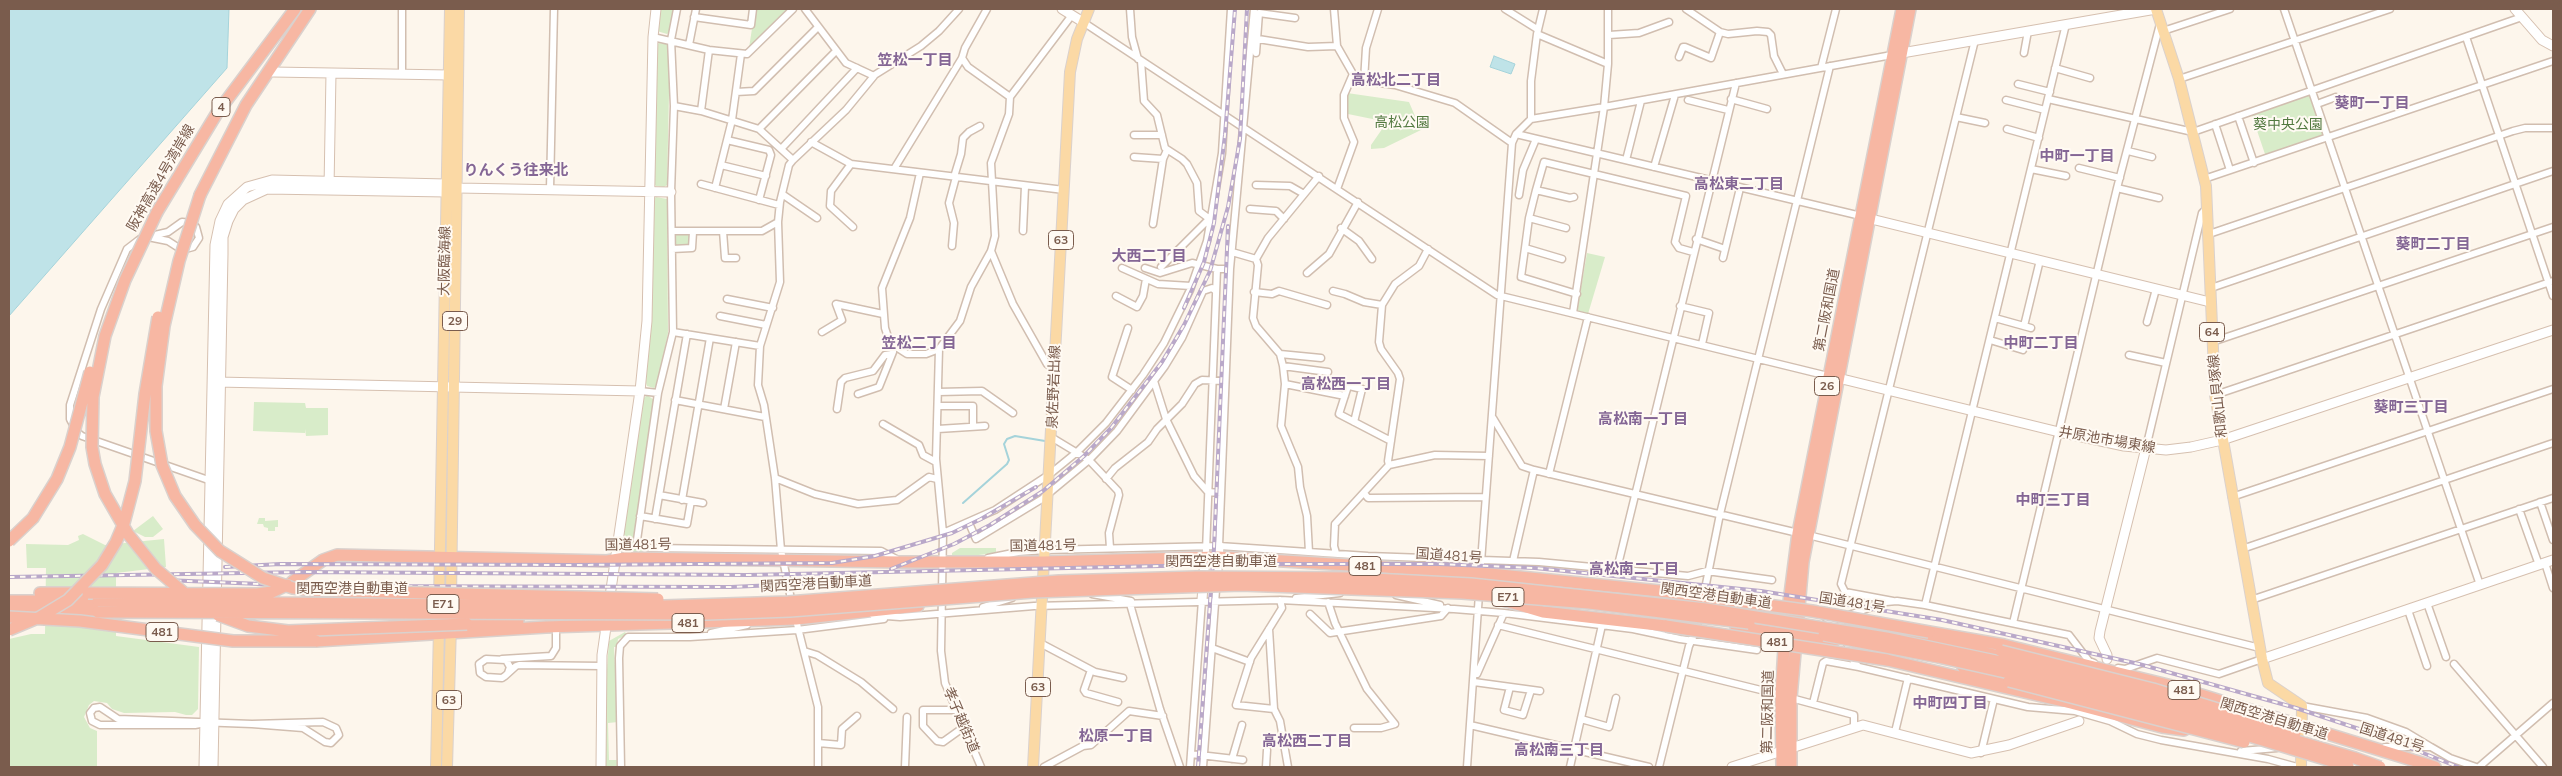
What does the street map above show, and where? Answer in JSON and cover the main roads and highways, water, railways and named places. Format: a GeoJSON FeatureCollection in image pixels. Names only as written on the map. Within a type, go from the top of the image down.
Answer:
{"type":"FeatureCollection","features":[{"type":"Feature","properties":{"kind":"highway","name":"阪神高速4号湾岸線"},"geometry":{"type":"LineString","coordinates":[[9,541],[33,518],[57,479],[70,447],[87,382],[108,315],[139,246],[157,212],[222,106],[295,9]]}},
{"type":"Feature","properties":{"kind":"highway","name":"4"},"geometry":{"type":"LineString","coordinates":[[200,195],[246,106],[310,9]]}},
{"type":"Feature","properties":{"kind":"highway","name":"第二阪和国道"},"geometry":{"type":"LineString","coordinates":[[1782,767],[1786,749],[1786,696],[1791,634],[1803,534],[1897,54],[1902,9]]}},
{"type":"Feature","properties":{"kind":"highway","name":"第二阪和国道"},"geometry":{"type":"LineString","coordinates":[[1897,54],[1910,9]]}},
{"type":"Feature","properties":{"kind":"highway"},"geometry":{"type":"LineString","coordinates":[[200,195],[179,261],[164,326],[156,386],[156,431],[162,465],[175,496],[195,525],[220,551],[263,578],[293,588],[309,590],[652,599],[700,604]]}},
{"type":"Feature","properties":{"kind":"highway"},"geometry":{"type":"LineString","coordinates":[[9,630],[58,607],[79,590],[102,565],[124,522],[135,481],[145,394],[156,326],[175,257],[200,195]]}},
{"type":"Feature","properties":{"kind":"highway"},"geometry":{"type":"LineString","coordinates":[[157,212],[125,280],[105,336],[95,380],[92,430],[95,464],[112,509],[146,559],[176,588],[204,608],[234,622],[260,628],[288,631],[651,616]]}},
{"type":"Feature","properties":{"kind":"highway","name":"国道481号"},"geometry":{"type":"LineString","coordinates":[[445,557],[616,561],[625,558],[661,559],[782,555],[901,562],[1044,562],[1171,557],[1218,551],[1254,559],[1480,573],[1670,592],[1812,611],[1929,632],[1940,639],[2167,699],[2246,709],[2435,767]]}},
{"type":"Feature","properties":{"kind":"highway","name":"481"},"geometry":{"type":"LineString","coordinates":[[9,594],[257,594],[272,592],[292,582],[323,560],[337,555],[445,557]]}},
{"type":"Feature","properties":{"kind":"highway","name":"関西空港自動車道"},"geometry":{"type":"LineString","coordinates":[[42,607],[633,607],[788,602],[1059,580],[1196,576],[1353,578],[1509,587],[1706,609],[1886,638],[2057,674],[2153,699],[2348,765]]}},
{"type":"Feature","properties":{"kind":"highway","name":"481"},"geometry":{"type":"LineString","coordinates":[[1524,577],[1559,585],[1940,639]]}},
{"type":"Feature","properties":{"kind":"highway","name":"関西空港自動車道"},"geometry":{"type":"LineString","coordinates":[[42,607],[651,616],[790,611],[998,594],[1198,586],[1403,590],[1589,603],[1706,617],[1818,634],[1991,668],[2148,707],[2348,765],[2380,767]]}},
{"type":"Feature","properties":{"kind":"highway","name":"481"},"geometry":{"type":"LineString","coordinates":[[9,617],[80,621],[233,641],[316,641],[606,625],[771,620],[796,625],[847,614],[943,608],[1018,596],[1083,593],[1215,595],[1369,591],[1508,600],[1698,622],[1847,643],[1942,660],[2131,706],[2278,748],[2301,761],[2348,765]]}},
{"type":"Feature","properties":{"kind":"highway","name":"481"},"geometry":{"type":"LineString","coordinates":[[1508,600],[1543,612],[1666,626],[1887,660],[2162,727],[2248,740]]}},
{"type":"Feature","properties":{"kind":"highway","name":"E71"},"geometry":{"type":"LineString","coordinates":[[9,601],[42,607]]}},
{"type":"Feature","properties":{"kind":"highway","name":"E71"},"geometry":{"type":"LineString","coordinates":[[9,612],[42,607]]}},
{"type":"Feature","properties":{"kind":"highway"},"geometry":{"type":"LineString","coordinates":[[1940,639],[2001,651],[2153,689],[2257,720],[2320,741],[2348,765]]}},
{"type":"Feature","properties":{"kind":"highway"},"geometry":{"type":"LineString","coordinates":[[1942,660],[2009,681],[2302,759],[2348,765]]}},
{"type":"Feature","properties":{"kind":"highway"},"geometry":{"type":"LineString","coordinates":[[1912,665],[2009,681]]}},
{"type":"Feature","properties":{"kind":"highway","name":"第二阪和国道"},"geometry":{"type":"LineString","coordinates":[[1786,749],[1792,767]]}},
{"type":"Feature","properties":{"kind":"main road","name":"大阪臨海線"},"geometry":{"type":"LineString","coordinates":[[449,387],[447,188],[450,9]]}},
{"type":"Feature","properties":{"kind":"main road","name":"大阪臨海線"},"geometry":{"type":"LineString","coordinates":[[439,634],[445,557],[449,387],[458,188],[459,9]]}},
{"type":"Feature","properties":{"kind":"main road","name":"泉佐野岩出線"},"geometry":{"type":"LineString","coordinates":[[1033,767],[1070,72],[1088,9]]}},
{"type":"Feature","properties":{"kind":"main road","name":"和歌山貝塚線"},"geometry":{"type":"LineString","coordinates":[[2156,9],[2179,79],[2204,179],[2208,207],[2210,302],[2215,395],[2262,659],[2268,683],[2302,706],[2302,726]]}},
{"type":"Feature","properties":{"kind":"main road","name":"大阪臨海線"},"geometry":{"type":"LineString","coordinates":[[445,557],[451,633]]}},
{"type":"Feature","properties":{"kind":"main road","name":"63"},"geometry":{"type":"LineString","coordinates":[[447,767],[451,633]]}},
{"type":"Feature","properties":{"kind":"main road","name":"63"},"geometry":{"type":"LineString","coordinates":[[436,767],[439,634]]}},
{"type":"Feature","properties":{"kind":"main road"},"geometry":{"type":"LineString","coordinates":[[2301,761],[2302,726]]}},
{"type":"Feature","properties":{"kind":"water"},"geometry":{"type":"Polygon","coordinates":[[[9,9],[229,9],[227,68],[9,316],[9,9]]]}},
{"type":"Feature","properties":{"kind":"water"},"geometry":{"type":"Polygon","coordinates":[[[1494,56],[1515,64],[1511,74],[1490,67],[1494,56]]]}},
{"type":"Feature","properties":{"kind":"waterway"},"geometry":{"type":"LineString","coordinates":[[963,503],[1007,464],[1009,460],[1004,444],[1007,439],[1015,436],[1045,441]]}},
{"type":"Feature","properties":{"kind":"railway"},"geometry":{"type":"LineString","coordinates":[[1184,308],[1204,262],[1214,223],[1225,135],[1235,9]]}},
{"type":"Feature","properties":{"kind":"railway"},"geometry":{"type":"LineString","coordinates":[[891,569],[954,544],[990,525],[1043,491],[1084,456],[1111,428],[1162,362],[1184,325],[1210,271],[1228,207],[1240,139],[1247,9]]}},
{"type":"Feature","properties":{"kind":"railway"},"geometry":{"type":"LineString","coordinates":[[1198,767],[1214,548],[1228,226]]}},
{"type":"Feature","properties":{"kind":"railway"},"geometry":{"type":"LineString","coordinates":[[225,567],[280,564],[573,565],[832,563],[875,556],[952,533],[981,519],[1036,487]]}},
{"type":"Feature","properties":{"kind":"railway"},"geometry":{"type":"LineString","coordinates":[[9,577],[303,572],[747,575],[1253,564],[1439,564],[1535,568],[1761,591],[1942,620],[2139,664],[2296,708],[2383,737],[2458,767]]}},
{"type":"Feature","properties":{"kind":"railway"},"geometry":{"type":"LineString","coordinates":[[165,580],[308,586],[731,587],[818,583],[844,579]]}},
{"type":"Feature","properties":{"kind":"district","name":"笠松一丁目"},"geometry":{"type":"Point","coordinates":[915,60]}},
{"type":"Feature","properties":{"kind":"district","name":"高松北二丁目"},"geometry":{"type":"Point","coordinates":[1396,80]}},
{"type":"Feature","properties":{"kind":"district","name":"葵町一丁目"},"geometry":{"type":"Point","coordinates":[2372,103]}},
{"type":"Feature","properties":{"kind":"district","name":"中町一丁目"},"geometry":{"type":"Point","coordinates":[2077,156]}},
{"type":"Feature","properties":{"kind":"district","name":"りんくう往来北"},"geometry":{"type":"Point","coordinates":[516,170]}},
{"type":"Feature","properties":{"kind":"district","name":"高松東二丁目"},"geometry":{"type":"Point","coordinates":[1739,184]}},
{"type":"Feature","properties":{"kind":"district","name":"葵町二丁目"},"geometry":{"type":"Point","coordinates":[2433,244]}},
{"type":"Feature","properties":{"kind":"district","name":"大西二丁目"},"geometry":{"type":"Point","coordinates":[1149,256]}},
{"type":"Feature","properties":{"kind":"district","name":"笠松二丁目"},"geometry":{"type":"Point","coordinates":[919,343]}},
{"type":"Feature","properties":{"kind":"district","name":"中町二丁目"},"geometry":{"type":"Point","coordinates":[2041,343]}},
{"type":"Feature","properties":{"kind":"district","name":"高松西一丁目"},"geometry":{"type":"Point","coordinates":[1346,384]}},
{"type":"Feature","properties":{"kind":"district","name":"葵町三丁目"},"geometry":{"type":"Point","coordinates":[2411,407]}},
{"type":"Feature","properties":{"kind":"district","name":"高松南一丁目"},"geometry":{"type":"Point","coordinates":[1643,419]}},
{"type":"Feature","properties":{"kind":"district","name":"中町三丁目"},"geometry":{"type":"Point","coordinates":[2053,500]}},
{"type":"Feature","properties":{"kind":"district","name":"高松南二丁目"},"geometry":{"type":"Point","coordinates":[1634,569]}},
{"type":"Feature","properties":{"kind":"district","name":"中町四丁目"},"geometry":{"type":"Point","coordinates":[1950,703]}},
{"type":"Feature","properties":{"kind":"district","name":"松原一丁目"},"geometry":{"type":"Point","coordinates":[1116,736]}},
{"type":"Feature","properties":{"kind":"district","name":"高松西二丁目"},"geometry":{"type":"Point","coordinates":[1307,741]}},
{"type":"Feature","properties":{"kind":"district","name":"高松南三丁目"},"geometry":{"type":"Point","coordinates":[1559,750]}},
{"type":"Feature","properties":{"kind":"park label","name":"高松公園"},"geometry":{"type":"Point","coordinates":[1402,123]}},
{"type":"Feature","properties":{"kind":"park label","name":"葵中央公園"},"geometry":{"type":"Point","coordinates":[2288,125]}}]}
